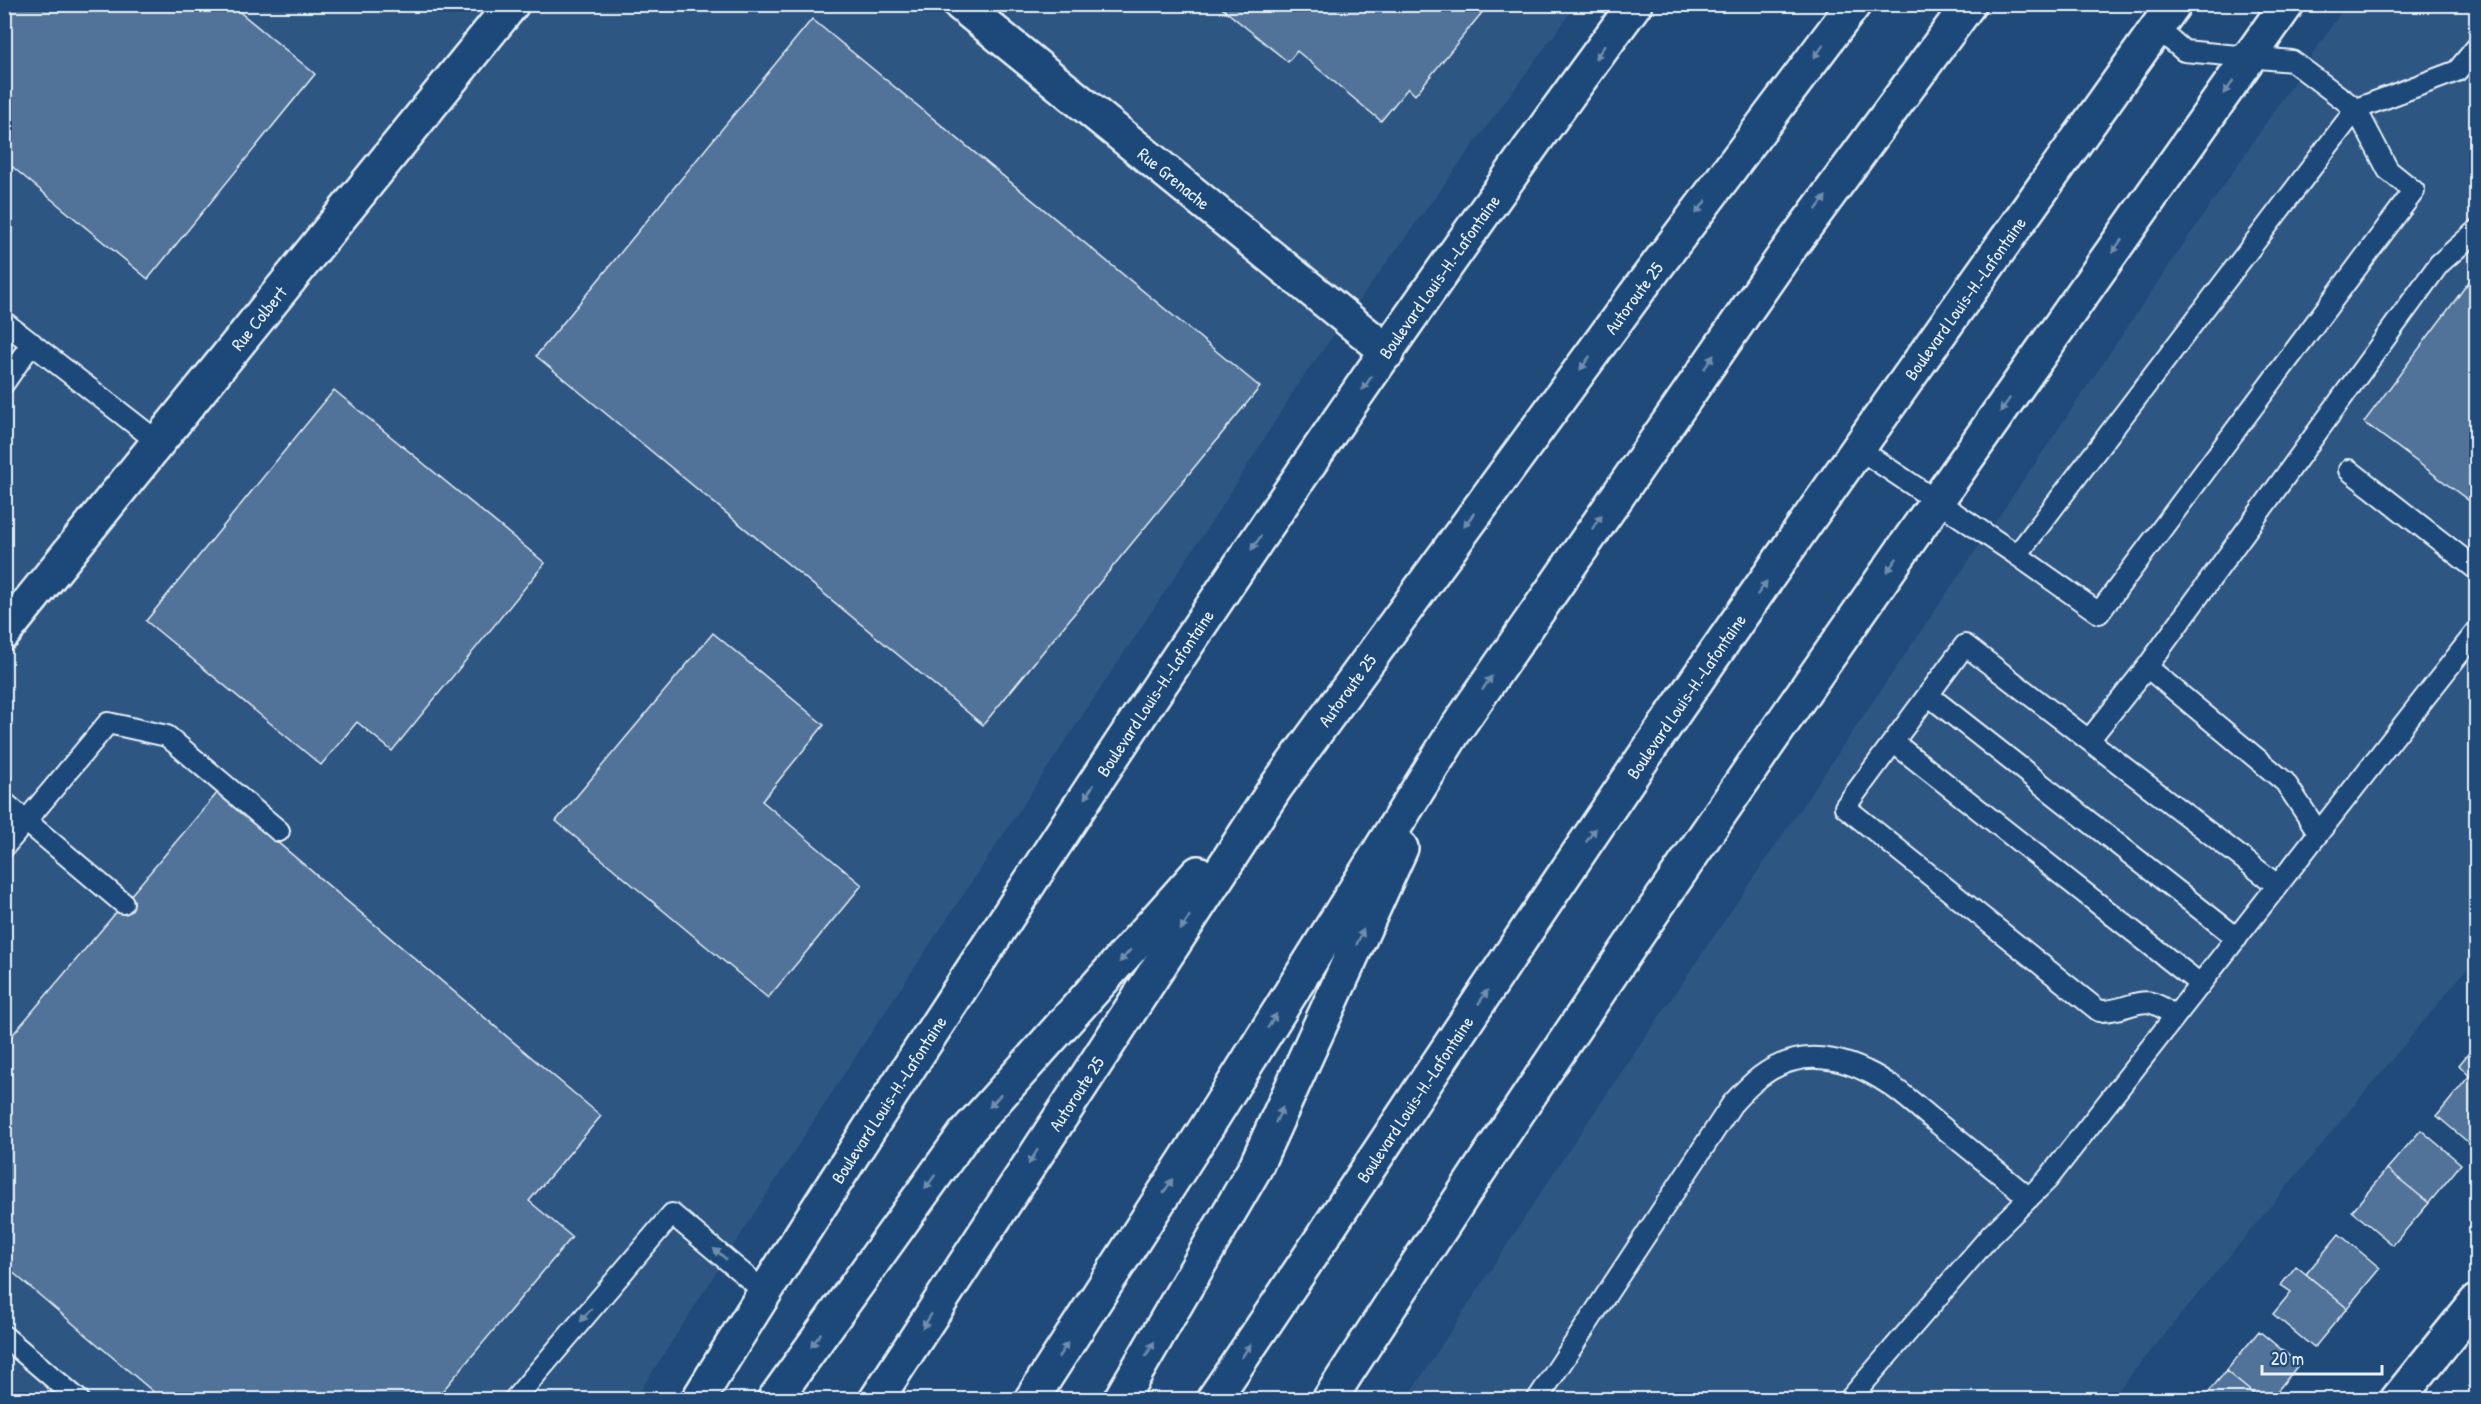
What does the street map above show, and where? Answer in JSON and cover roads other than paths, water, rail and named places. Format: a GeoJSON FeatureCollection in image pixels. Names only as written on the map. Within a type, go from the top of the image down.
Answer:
{"type":"FeatureCollection","features":[{"type":"Feature","properties":{"kind":"main road","name":"Rue Colbert"},"geometry":{"type":"LineString","coordinates":[[4,633],[512,4]]}},
{"type":"Feature","properties":{"kind":"main road","name":"Rue Grenache"},"geometry":{"type":"LineString","coordinates":[[960,4],[1388,352]]}},
{"type":"Feature","properties":{"kind":"main road","name":"Boulevard Louis-H.-Lafontaine"},"geometry":{"type":"LineString","coordinates":[[698,1400],[765,1292],[1155,692],[1388,352],[1635,4]]}},
{"type":"Feature","properties":{"kind":"main road","name":"Autoroute 25"},"geometry":{"type":"LineString","coordinates":[[876,1400],[1276,787],[1635,295],[1854,4]]}},
{"type":"Feature","properties":{"kind":"main road"},"geometry":{"type":"LineString","coordinates":[[1031,1400],[1208,1125],[1454,732],[1760,289],[1969,4]]}},
{"type":"Feature","properties":{"kind":"main road"},"geometry":{"type":"LineString","coordinates":[[1329,1400],[1552,1059],[1937,502],[2287,4]]}},
{"type":"Feature","properties":{"kind":"main road","name":"Boulevard Louis-H.-Lafontaine"},"geometry":{"type":"LineString","coordinates":[[1213,1400],[1345,1207],[1568,868],[1859,449],[2166,16]]}},
{"type":"Feature","properties":{"kind":"main road"},"geometry":{"type":"LineString","coordinates":[[1120,1400],[1255,1168],[1454,732]]}},
{"type":"Feature","properties":{"kind":"main road"},"geometry":{"type":"LineString","coordinates":[[774,1400],[964,1135],[1276,787]]}},
{"type":"Feature","properties":{"kind":"main road"},"geometry":{"type":"LineString","coordinates":[[2397,1400],[2476,1302]]}},
{"type":"Feature","properties":{"kind":"lane"},"geometry":{"type":"LineString","coordinates":[[1859,449],[2099,613],[2414,191],[2388,170],[2356,109],[2292,61],[2184,51],[2166,16]]}},
{"type":"Feature","properties":{"kind":"lane"},"geometry":{"type":"LineString","coordinates":[[2017,555],[2356,109],[2457,71],[2476,48]]}},
{"type":"Feature","properties":{"kind":"lane"},"geometry":{"type":"LineString","coordinates":[[2089,740],[2147,668],[2439,264],[2476,231]]}},
{"type":"Feature","properties":{"kind":"lane"},"geometry":{"type":"LineString","coordinates":[[4,322],[158,442]]}},
{"type":"Feature","properties":{"kind":"lane"},"geometry":{"type":"LineString","coordinates":[[4,383],[32,343]]}},
{"type":"Feature","properties":{"kind":"lane"},"geometry":{"type":"LineString","coordinates":[[2349,470],[2476,569]]}},
{"type":"Feature","properties":{"kind":"lane"},"geometry":{"type":"LineString","coordinates":[[1849,1400],[1991,1235],[2047,1180],[2476,632]]}},
{"type":"Feature","properties":{"kind":"lane"},"geometry":{"type":"LineString","coordinates":[[2174,1017],[2161,1005],[2149,1001],[2115,1011],[2099,1011],[1845,807],[1965,645],[2277,885]]}},
{"type":"Feature","properties":{"kind":"lane"},"geometry":{"type":"LineString","coordinates":[[2147,668],[2285,782],[2318,832]]}},
{"type":"Feature","properties":{"kind":"lane"},"geometry":{"type":"LineString","coordinates":[[1928,695],[2236,938]]}},
{"type":"Feature","properties":{"kind":"lane"},"geometry":{"type":"LineString","coordinates":[[4,848],[108,723],[167,736],[279,831]]}},
{"type":"Feature","properties":{"kind":"lane"},"geometry":{"type":"LineString","coordinates":[[1893,742],[2200,984]]}},
{"type":"Feature","properties":{"kind":"lane"},"geometry":{"type":"LineString","coordinates":[[4,802],[123,903]]}},
{"type":"Feature","properties":{"kind":"lane"},"geometry":{"type":"LineString","coordinates":[[1537,1400],[1732,1104],[1754,1080],[1777,1066],[1797,1059],[1826,1060],[1847,1063],[1868,1072],[1904,1096],[2029,1198]]}},
{"type":"Feature","properties":{"kind":"lane"},"geometry":{"type":"LineString","coordinates":[[514,1400],[672,1214],[765,1292]]}},
{"type":"Feature","properties":{"kind":"lane"},"geometry":{"type":"LineString","coordinates":[[4,1335],[79,1400]]}}]}
